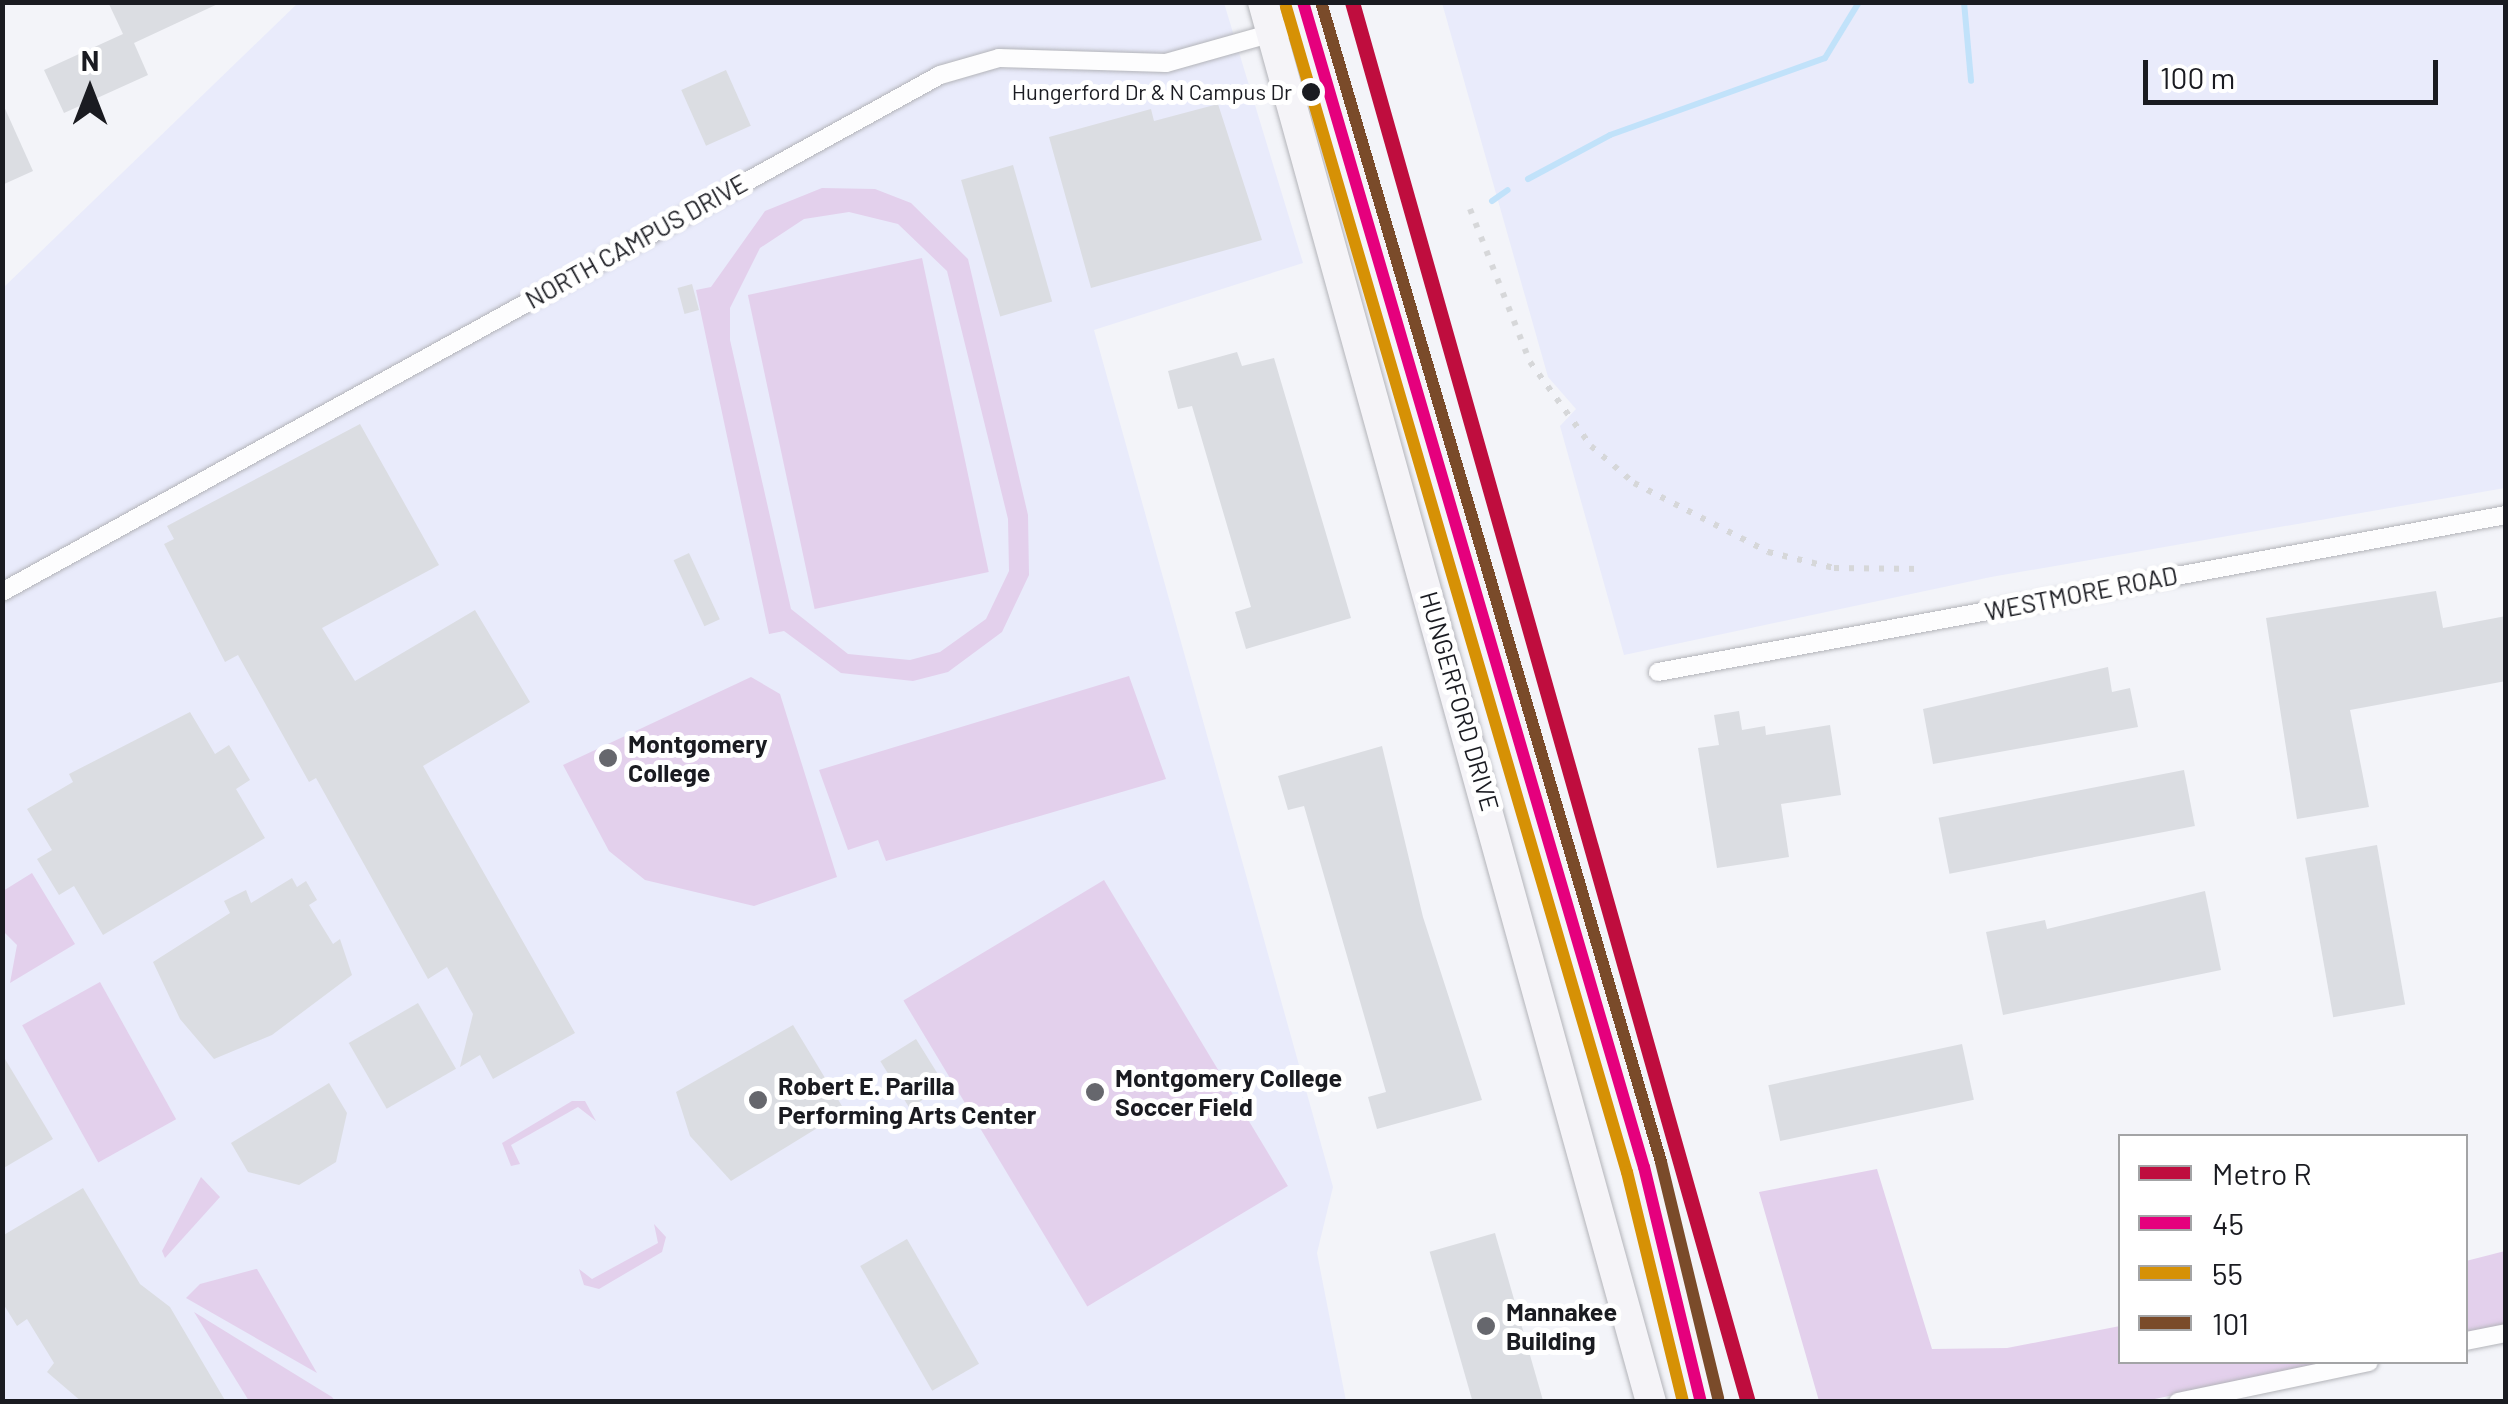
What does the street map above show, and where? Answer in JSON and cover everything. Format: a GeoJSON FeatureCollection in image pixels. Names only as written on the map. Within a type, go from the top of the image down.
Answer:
{"type":"FeatureCollection","features":[{"type":"Feature","properties":{"kind":"main road","name":"HUNGERFORD DRIVE"},"geometry":{"type":"LineString","coordinates":[[1305,13],[1506,718],[1644,1167],[1700,1402]]}},
{"type":"Feature","properties":{"kind":"main road","name":"HUNGERFORD DRIVE"},"geometry":{"type":"LineString","coordinates":[[1267,17],[1468,729],[1650,1402]]}},
{"type":"Feature","properties":{"kind":"main road"},"geometry":{"type":"LineString","coordinates":[[1468,729],[1506,718]]}},
{"type":"Feature","properties":{"kind":"street","name":"NORTH CAMPUS DRIVE"},"geometry":{"type":"LineString","coordinates":[[2,592],[940,75],[999,58],[1138,66],[1267,17],[1305,13]]}},
{"type":"Feature","properties":{"kind":"street","name":"WESTMORE ROAD"},"geometry":{"type":"LineString","coordinates":[[1658,672],[2506,515]]}},
{"type":"Feature","properties":{"kind":"street"},"geometry":{"type":"LineString","coordinates":[[2468,1342],[2506,1333]]}},
{"type":"Feature","properties":{"kind":"street"},"geometry":{"type":"LineString","coordinates":[[2178,1402],[2359,1364]]}},
{"type":"Feature","properties":{"kind":"shaded area","name":"Montgomery College"},"geometry":{"type":"Polygon","coordinates":[[[298,3],[1224,3],[1303,263],[1094,330],[1333,1187],[1317,1253],[1346,1401],[3,1402],[3,288],[298,3]]]}},
{"type":"Feature","properties":{"kind":"shaded area"},"geometry":{"type":"Polygon","coordinates":[[[1442,3],[2505,3],[2505,488],[1991,577],[1624,655],[1560,426],[1576,409],[1548,377],[1442,3]]]}},
{"type":"Feature","properties":{"kind":"shaded area"},"geometry":{"type":"Polygon","coordinates":[[[822,188],[875,189],[911,203],[968,259],[1028,515],[1029,575],[1002,632],[948,672],[913,681],[841,673],[784,631],[769,634],[696,290],[711,287],[765,211],[822,188]],[[849,212],[804,219],[760,248],[730,308],[730,340],[791,609],[848,654],[910,660],[940,652],[986,619],[1009,571],[1008,519],[947,271],[898,224],[849,212]]]}},
{"type":"Feature","properties":{"kind":"shaded area"},"geometry":{"type":"Polygon","coordinates":[[[922,258],[989,572],[815,609],[748,295],[922,258]]]}},
{"type":"Feature","properties":{"kind":"shaded area"},"geometry":{"type":"Polygon","coordinates":[[[1129,676],[1166,779],[886,861],[878,840],[848,850],[819,770],[1129,676]]]}},
{"type":"Feature","properties":{"kind":"shaded area"},"geometry":{"type":"Polygon","coordinates":[[[751,677],[780,694],[837,877],[754,906],[645,880],[609,851],[563,765],[751,677]]]}},
{"type":"Feature","properties":{"kind":"shaded area"},"geometry":{"type":"Polygon","coordinates":[[[32,873],[75,944],[10,983],[17,945],[3,931],[3,891],[32,873]]]}},
{"type":"Feature","properties":{"kind":"shaded area","name":"Montgomery College Soccer Field"},"geometry":{"type":"Polygon","coordinates":[[[1104,880],[1288,1186],[1087,1307],[903,1001],[1104,880]]]}},
{"type":"Feature","properties":{"kind":"shaded area"},"geometry":{"type":"Polygon","coordinates":[[[100,982],[176,1119],[98,1162],[22,1025],[100,982]]]}},
{"type":"Feature","properties":{"kind":"shaded area"},"geometry":{"type":"Polygon","coordinates":[[[572,1101],[585,1101],[596,1121],[578,1107],[511,1145],[520,1164],[511,1166],[502,1143],[572,1101]]]}},
{"type":"Feature","properties":{"kind":"shaded area"},"geometry":{"type":"Polygon","coordinates":[[[1877,1169],[1932,1349],[2007,1348],[2118,1326],[2118,1364],[2323,1364],[2145,1401],[1819,1401],[1759,1192],[1877,1169]]]}},
{"type":"Feature","properties":{"kind":"shaded area"},"geometry":{"type":"Polygon","coordinates":[[[201,1177],[220,1197],[165,1258],[162,1251],[201,1177]]]}},
{"type":"Feature","properties":{"kind":"shaded area"},"geometry":{"type":"Polygon","coordinates":[[[654,1224],[666,1237],[662,1252],[599,1289],[584,1285],[579,1269],[592,1279],[658,1243],[654,1224]]]}},
{"type":"Feature","properties":{"kind":"shaded area"},"geometry":{"type":"Polygon","coordinates":[[[2505,1251],[2505,1325],[2468,1333],[2468,1260],[2505,1251]]]}},
{"type":"Feature","properties":{"kind":"shaded area"},"geometry":{"type":"Polygon","coordinates":[[[257,1269],[317,1373],[186,1298],[200,1284],[257,1269]]]}},
{"type":"Feature","properties":{"kind":"shaded area"},"geometry":{"type":"Polygon","coordinates":[[[194,1312],[332,1397],[335,1401],[249,1401],[194,1312]]]}},
{"type":"Feature","properties":{"kind":"building"},"geometry":{"type":"Polygon","coordinates":[[[108,2],[222,2],[134,43],[148,75],[64,113],[44,70],[123,34],[108,2]]]}},
{"type":"Feature","properties":{"kind":"building"},"geometry":{"type":"Polygon","coordinates":[[[726,70],[751,126],[706,146],[681,90],[726,70]]]}},
{"type":"Feature","properties":{"kind":"building"},"geometry":{"type":"Polygon","coordinates":[[[2,102],[33,171],[2,185],[2,102]]]}},
{"type":"Feature","properties":{"kind":"building"},"geometry":{"type":"Polygon","coordinates":[[[1218,104],[1262,240],[1091,288],[1049,137],[1151,109],[1154,121],[1218,104]]]}},
{"type":"Feature","properties":{"kind":"building"},"geometry":{"type":"Polygon","coordinates":[[[1013,165],[1052,301],[1000,316],[961,180],[1013,165]]]}},
{"type":"Feature","properties":{"kind":"building"},"geometry":{"type":"Polygon","coordinates":[[[692,284],[699,310],[684,314],[678,288],[692,284]]]}},
{"type":"Feature","properties":{"kind":"building"},"geometry":{"type":"Polygon","coordinates":[[[1237,352],[1242,366],[1274,358],[1351,618],[1246,649],[1235,612],[1251,607],[1192,406],[1178,409],[1168,371],[1237,352]]]}},
{"type":"Feature","properties":{"kind":"building"},"geometry":{"type":"Polygon","coordinates":[[[360,424],[439,565],[322,628],[355,681],[475,610],[530,702],[423,766],[575,1033],[493,1079],[480,1055],[460,1067],[473,1014],[447,967],[428,979],[316,778],[309,782],[238,655],[225,662],[164,544],[174,539],[167,526],[360,424]]]}},
{"type":"Feature","properties":{"kind":"building"},"geometry":{"type":"Polygon","coordinates":[[[689,553],[720,619],[704,626],[674,560],[689,553]]]}},
{"type":"Feature","properties":{"kind":"building"},"geometry":{"type":"Polygon","coordinates":[[[2436,591],[2443,628],[2506,616],[2506,681],[2350,710],[2369,807],[2297,819],[2266,618],[2436,591]]]}},
{"type":"Feature","properties":{"kind":"building"},"geometry":{"type":"Polygon","coordinates":[[[2108,667],[2112,692],[2130,688],[2138,727],[1933,764],[1923,709],[2108,667]]]}},
{"type":"Feature","properties":{"kind":"building"},"geometry":{"type":"Polygon","coordinates":[[[1739,711],[1742,730],[1765,726],[1766,735],[1830,725],[1841,795],[1781,804],[1789,857],[1717,868],[1698,748],[1719,745],[1714,715],[1739,711]]]}},
{"type":"Feature","properties":{"kind":"building"},"geometry":{"type":"Polygon","coordinates":[[[190,712],[215,754],[229,745],[250,780],[236,789],[265,838],[103,935],[74,886],[59,895],[37,859],[52,850],[27,809],[73,782],[69,774],[190,712]]]}},
{"type":"Feature","properties":{"kind":"building"},"geometry":{"type":"Polygon","coordinates":[[[1382,746],[1423,917],[1482,1100],[1377,1129],[1368,1097],[1386,1092],[1304,806],[1288,810],[1278,776],[1382,746]]]}},
{"type":"Feature","properties":{"kind":"building"},"geometry":{"type":"Polygon","coordinates":[[[2184,770],[2195,826],[1949,874],[1939,818],[2184,770]]]}},
{"type":"Feature","properties":{"kind":"building"},"geometry":{"type":"Polygon","coordinates":[[[2377,845],[2405,1005],[2333,1017],[2305,858],[2377,845]]]}},
{"type":"Feature","properties":{"kind":"building"},"geometry":{"type":"Polygon","coordinates":[[[292,878],[297,887],[306,881],[317,900],[309,905],[333,944],[340,939],[352,975],[272,1035],[214,1059],[180,1019],[153,962],[230,913],[224,901],[246,890],[251,903],[292,878]]]}},
{"type":"Feature","properties":{"kind":"building"},"geometry":{"type":"Polygon","coordinates":[[[2205,891],[2221,970],[2003,1015],[1986,932],[2045,920],[2047,929],[2205,891]]]}},
{"type":"Feature","properties":{"kind":"building"},"geometry":{"type":"Polygon","coordinates":[[[418,1003],[456,1069],[387,1109],[349,1043],[418,1003]]]}},
{"type":"Feature","properties":{"kind":"building","name":"Robert E. Parilla Performing Arts Center"},"geometry":{"type":"Polygon","coordinates":[[[793,1025],[845,1111],[731,1181],[690,1136],[676,1092],[793,1025]]]}},
{"type":"Feature","properties":{"kind":"building"},"geometry":{"type":"Polygon","coordinates":[[[916,1039],[945,1086],[910,1108],[880,1061],[916,1039]]]}},
{"type":"Feature","properties":{"kind":"building"},"geometry":{"type":"Polygon","coordinates":[[[1962,1044],[1974,1100],[1780,1141],[1768,1085],[1962,1044]]]}},
{"type":"Feature","properties":{"kind":"building"},"geometry":{"type":"Polygon","coordinates":[[[2,1054],[53,1139],[2,1169],[2,1054]]]}},
{"type":"Feature","properties":{"kind":"building"},"geometry":{"type":"Polygon","coordinates":[[[329,1083],[347,1113],[336,1162],[299,1185],[248,1172],[231,1143],[329,1083]]]}},
{"type":"Feature","properties":{"kind":"building"},"geometry":{"type":"Polygon","coordinates":[[[83,1188],[140,1284],[170,1307],[226,1402],[82,1402],[47,1372],[54,1363],[27,1319],[17,1326],[2,1302],[2,1236],[83,1188]]]}},
{"type":"Feature","properties":{"kind":"building","name":"Mannakee Building"},"geometry":{"type":"Polygon","coordinates":[[[1495,1233],[1543,1402],[1473,1402],[1430,1252],[1495,1233]]]}},
{"type":"Feature","properties":{"kind":"building"},"geometry":{"type":"Polygon","coordinates":[[[907,1239],[979,1364],[932,1391],[860,1266],[907,1239]]]}},
{"type":"Feature","properties":{"kind":"waterway"},"geometry":{"type":"LineString","coordinates":[[1528,179],[1610,135],[1825,58],[1859,2]]}},
{"type":"Feature","properties":{"kind":"waterway"},"geometry":{"type":"LineString","coordinates":[[1964,2],[1971,81]]}},
{"type":"Feature","properties":{"kind":"waterway"},"geometry":{"type":"LineString","coordinates":[[1492,201],[1508,190]]}},
{"type":"Feature","properties":{"kind":"railway"},"geometry":{"type":"LineString","coordinates":[[1470,209],[1530,362],[1591,446],[1634,483],[1768,552],[1834,568],[1923,569]]}},
{"type":"Feature","properties":{"kind":"metro line","name":"R"},"geometry":{"type":"LineString","coordinates":[[1352,2],[1748,1402]]}},
{"type":"Feature","properties":{"kind":"transit line","name":"45"},"geometry":{"type":"LineString","coordinates":[[1303,2],[1644,1167],[1701,1402]]}},
{"type":"Feature","properties":{"kind":"transit line","name":"101"},"geometry":{"type":"LineString","coordinates":[[1321,2],[1661,1162],[1718,1398]]}},
{"type":"Feature","properties":{"kind":"transit line","name":"55"},"geometry":{"type":"LineString","coordinates":[[1286,7],[1627,1172],[1683,1402]]}},
{"type":"Feature","properties":{"kind":"place","name":"Hungerford Dr & N Campus Dr"},"geometry":{"type":"Point","coordinates":[1311,92]}},
{"type":"Feature","properties":{"kind":"place","name":"Montgomery College"},"geometry":{"type":"Point","coordinates":[608,758]}},
{"type":"Feature","properties":{"kind":"place","name":"Montgomery College Soccer Field"},"geometry":{"type":"Point","coordinates":[1095,1092]}},
{"type":"Feature","properties":{"kind":"place","name":"Robert E. Parilla Performing Arts Center"},"geometry":{"type":"Point","coordinates":[758,1100]}},
{"type":"Feature","properties":{"kind":"place","name":"Mannakee Building"},"geometry":{"type":"Point","coordinates":[1486,1326]}}]}
